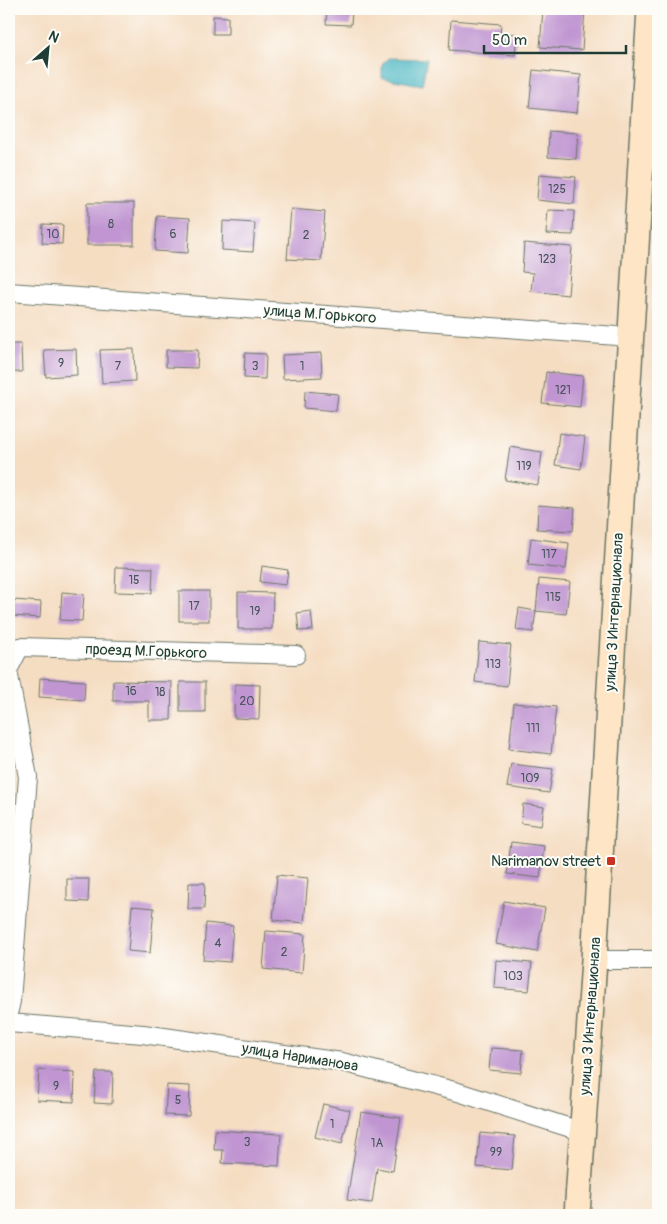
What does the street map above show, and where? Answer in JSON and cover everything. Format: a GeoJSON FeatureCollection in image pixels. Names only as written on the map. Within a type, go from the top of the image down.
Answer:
{"type":"FeatureCollection","features":[{"type":"Feature","properties":{"kind":"street","name":"улица 3 Интернационала"},"geometry":{"type":"LineString","coordinates":[[577,1215],[594,960],[650,9]]}},
{"type":"Feature","properties":{"kind":"street","name":"улица М.Горького"},"geometry":{"type":"LineString","coordinates":[[9,292],[631,337]]}},
{"type":"Feature","properties":{"kind":"street","name":"проезд М.Горького"},"geometry":{"type":"LineString","coordinates":[[9,668],[20,648],[296,655]]}},
{"type":"Feature","properties":{"kind":"street"},"geometry":{"type":"LineString","coordinates":[[9,676],[28,777],[9,1010]]}},
{"type":"Feature","properties":{"kind":"street"},"geometry":{"type":"LineString","coordinates":[[594,960],[658,960]]}},
{"type":"Feature","properties":{"kind":"street","name":"улица Нариманова"},"geometry":{"type":"LineString","coordinates":[[9,1023],[143,1034],[342,1062],[458,1092],[583,1132]]}},
{"type":"Feature","properties":{"kind":"water"},"geometry":{"type":"Polygon","coordinates":[[[388,58],[427,59],[422,85],[382,78],[382,65],[388,58]]]}},
{"type":"Feature","properties":{"kind":"building"},"geometry":{"type":"Polygon","coordinates":[[[327,9],[352,9],[351,25],[326,24],[327,9]]]}},
{"type":"Feature","properties":{"kind":"building"},"geometry":{"type":"Polygon","coordinates":[[[543,9],[585,9],[582,50],[540,47],[543,9]]]}},
{"type":"Feature","properties":{"kind":"building"},"geometry":{"type":"Polygon","coordinates":[[[213,16],[228,17],[228,34],[213,34],[213,16]]]}},
{"type":"Feature","properties":{"kind":"building"},"geometry":{"type":"Polygon","coordinates":[[[451,20],[501,24],[500,33],[517,34],[515,55],[449,50],[451,20]]]}},
{"type":"Feature","properties":{"kind":"building"},"geometry":{"type":"Polygon","coordinates":[[[533,70],[581,75],[577,113],[529,108],[533,70]]]}},
{"type":"Feature","properties":{"kind":"building"},"geometry":{"type":"Polygon","coordinates":[[[549,131],[578,133],[576,159],[548,157],[549,131]]]}},
{"type":"Feature","properties":{"kind":"building"},"geometry":{"type":"Polygon","coordinates":[[[539,174],[576,177],[574,204],[537,200],[539,174]]]}},
{"type":"Feature","properties":{"kind":"building"},"geometry":{"type":"Polygon","coordinates":[[[87,203],[134,203],[134,245],[87,245],[87,203]]]}},
{"type":"Feature","properties":{"kind":"building"},"geometry":{"type":"Polygon","coordinates":[[[291,209],[325,212],[321,261],[287,259],[291,209]]]}},
{"type":"Feature","properties":{"kind":"building"},"geometry":{"type":"Polygon","coordinates":[[[9,210],[12,210],[12,239],[9,239],[9,210]]]}},
{"type":"Feature","properties":{"kind":"building"},"geometry":{"type":"Polygon","coordinates":[[[548,210],[574,211],[573,235],[546,234],[548,210]]]}},
{"type":"Feature","properties":{"kind":"building"},"geometry":{"type":"Polygon","coordinates":[[[157,216],[190,218],[188,253],[155,251],[157,216]]]}},
{"type":"Feature","properties":{"kind":"building"},"geometry":{"type":"Polygon","coordinates":[[[223,221],[255,223],[253,252],[222,250],[223,221]]]}},
{"type":"Feature","properties":{"kind":"building"},"geometry":{"type":"Polygon","coordinates":[[[43,224],[63,225],[62,244],[42,243],[43,224]]]}},
{"type":"Feature","properties":{"kind":"building"},"geometry":{"type":"Polygon","coordinates":[[[524,243],[572,247],[568,295],[531,291],[533,273],[522,272],[524,243]]]}},
{"type":"Feature","properties":{"kind":"building"},"geometry":{"type":"Polygon","coordinates":[[[9,344],[21,344],[22,372],[9,372],[9,344]]]}},
{"type":"Feature","properties":{"kind":"building"},"geometry":{"type":"Polygon","coordinates":[[[76,349],[77,375],[46,377],[44,350],[76,349]]]}},
{"type":"Feature","properties":{"kind":"building"},"geometry":{"type":"Polygon","coordinates":[[[134,349],[135,381],[102,383],[100,350],[134,349]]]}},
{"type":"Feature","properties":{"kind":"building"},"geometry":{"type":"Polygon","coordinates":[[[166,350],[198,350],[197,368],[166,367],[166,350]]]}},
{"type":"Feature","properties":{"kind":"building"},"geometry":{"type":"Polygon","coordinates":[[[245,353],[266,354],[265,379],[244,378],[245,353]]]}},
{"type":"Feature","properties":{"kind":"building"},"geometry":{"type":"Polygon","coordinates":[[[321,353],[322,377],[283,379],[282,355],[321,353]]]}},
{"type":"Feature","properties":{"kind":"building"},"geometry":{"type":"Polygon","coordinates":[[[546,372],[583,376],[580,407],[542,403],[546,372]]]}},
{"type":"Feature","properties":{"kind":"building"},"geometry":{"type":"Polygon","coordinates":[[[305,391],[338,394],[336,411],[304,408],[305,391]]]}},
{"type":"Feature","properties":{"kind":"building"},"geometry":{"type":"Polygon","coordinates":[[[559,433],[585,437],[581,469],[555,465],[559,433]]]}},
{"type":"Feature","properties":{"kind":"building"},"geometry":{"type":"Polygon","coordinates":[[[510,447],[542,452],[538,485],[505,480],[510,447]]]}},
{"type":"Feature","properties":{"kind":"building"},"geometry":{"type":"Polygon","coordinates":[[[538,505],[575,508],[573,531],[537,529],[538,505]]]}},
{"type":"Feature","properties":{"kind":"building"},"geometry":{"type":"Polygon","coordinates":[[[531,538],[569,543],[566,569],[528,565],[531,538]]]}},
{"type":"Feature","properties":{"kind":"building"},"geometry":{"type":"Polygon","coordinates":[[[262,566],[288,570],[286,585],[260,582],[262,566]]]}},
{"type":"Feature","properties":{"kind":"building"},"geometry":{"type":"Polygon","coordinates":[[[116,567],[153,568],[152,593],[115,592],[116,567]]]}},
{"type":"Feature","properties":{"kind":"building"},"geometry":{"type":"Polygon","coordinates":[[[539,579],[570,582],[566,614],[536,611],[539,579]]]}},
{"type":"Feature","properties":{"kind":"building"},"geometry":{"type":"Polygon","coordinates":[[[179,591],[209,591],[209,621],[179,621],[179,591]]]}},
{"type":"Feature","properties":{"kind":"building"},"geometry":{"type":"Polygon","coordinates":[[[62,592],[84,594],[82,621],[60,620],[62,592]]]}},
{"type":"Feature","properties":{"kind":"building"},"geometry":{"type":"Polygon","coordinates":[[[238,592],[273,593],[272,629],[238,629],[238,592]]]}},
{"type":"Feature","properties":{"kind":"building"},"geometry":{"type":"Polygon","coordinates":[[[14,600],[41,602],[40,618],[13,616],[14,600]]]}},
{"type":"Feature","properties":{"kind":"building"},"geometry":{"type":"Polygon","coordinates":[[[519,608],[536,611],[533,632],[516,630],[519,608]]]}},
{"type":"Feature","properties":{"kind":"building"},"geometry":{"type":"Polygon","coordinates":[[[311,611],[313,630],[299,631],[297,613],[311,611]]]}},
{"type":"Feature","properties":{"kind":"building"},"geometry":{"type":"Polygon","coordinates":[[[479,642],[511,645],[507,686],[475,682],[479,642]]]}},
{"type":"Feature","properties":{"kind":"building"},"geometry":{"type":"Polygon","coordinates":[[[40,678],[85,681],[84,700],[39,697],[40,678]]]}},
{"type":"Feature","properties":{"kind":"building"},"geometry":{"type":"Polygon","coordinates":[[[113,681],[172,682],[171,720],[149,720],[149,701],[113,701],[113,681]]]}},
{"type":"Feature","properties":{"kind":"building"},"geometry":{"type":"Polygon","coordinates":[[[180,682],[205,682],[205,712],[180,712],[180,682]]]}},
{"type":"Feature","properties":{"kind":"building"},"geometry":{"type":"Polygon","coordinates":[[[235,684],[260,685],[259,719],[234,718],[235,684]]]}},
{"type":"Feature","properties":{"kind":"building"},"geometry":{"type":"Polygon","coordinates":[[[514,703],[556,707],[551,754],[509,749],[514,703]]]}},
{"type":"Feature","properties":{"kind":"building"},"geometry":{"type":"Polygon","coordinates":[[[511,764],[553,769],[549,793],[507,787],[511,764]]]}},
{"type":"Feature","properties":{"kind":"building"},"geometry":{"type":"Polygon","coordinates":[[[523,804],[544,807],[541,826],[521,823],[523,804]]]}},
{"type":"Feature","properties":{"kind":"building"},"geometry":{"type":"Polygon","coordinates":[[[511,842],[544,846],[540,878],[507,874],[511,842]]]}},
{"type":"Feature","properties":{"kind":"building"},"geometry":{"type":"Polygon","coordinates":[[[277,875],[308,878],[304,923],[273,920],[277,875]]]}},
{"type":"Feature","properties":{"kind":"building"},"geometry":{"type":"Polygon","coordinates":[[[67,879],[89,879],[88,902],[67,901],[67,879]]]}},
{"type":"Feature","properties":{"kind":"building"},"geometry":{"type":"Polygon","coordinates":[[[189,883],[205,883],[204,909],[188,909],[189,883]]]}},
{"type":"Feature","properties":{"kind":"building"},"geometry":{"type":"Polygon","coordinates":[[[504,901],[545,908],[537,952],[496,944],[504,901]]]}},
{"type":"Feature","properties":{"kind":"building"},"geometry":{"type":"Polygon","coordinates":[[[132,906],[154,908],[150,953],[128,951],[132,906]]]}},
{"type":"Feature","properties":{"kind":"building"},"geometry":{"type":"Polygon","coordinates":[[[206,923],[233,926],[230,962],[203,960],[206,923]]]}},
{"type":"Feature","properties":{"kind":"building"},"geometry":{"type":"Polygon","coordinates":[[[266,931],[305,934],[302,973],[263,969],[266,931]]]}},
{"type":"Feature","properties":{"kind":"building"},"geometry":{"type":"Polygon","coordinates":[[[496,960],[532,963],[529,991],[494,988],[496,960]]]}},
{"type":"Feature","properties":{"kind":"building"},"geometry":{"type":"Polygon","coordinates":[[[491,1048],[523,1050],[521,1073],[489,1070],[491,1048]]]}},
{"type":"Feature","properties":{"kind":"building"},"geometry":{"type":"Polygon","coordinates":[[[39,1070],[75,1072],[74,1102],[37,1100],[39,1070]]]}},
{"type":"Feature","properties":{"kind":"building"},"geometry":{"type":"Polygon","coordinates":[[[96,1072],[113,1072],[112,1104],[94,1103],[96,1072]]]}},
{"type":"Feature","properties":{"kind":"building"},"geometry":{"type":"Polygon","coordinates":[[[167,1085],[190,1086],[189,1116],[165,1115],[167,1085]]]}},
{"type":"Feature","properties":{"kind":"building"},"geometry":{"type":"Polygon","coordinates":[[[323,1104],[350,1110],[342,1144],[315,1137],[323,1104]]]}},
{"type":"Feature","properties":{"kind":"building"},"geometry":{"type":"Polygon","coordinates":[[[361,1112],[401,1118],[393,1171],[377,1168],[372,1203],[347,1200],[361,1112]]]}},
{"type":"Feature","properties":{"kind":"building"},"geometry":{"type":"Polygon","coordinates":[[[215,1130],[281,1134],[279,1166],[222,1163],[223,1150],[214,1150],[215,1130]]]}},
{"type":"Feature","properties":{"kind":"building"},"geometry":{"type":"Polygon","coordinates":[[[480,1133],[515,1136],[512,1170],[477,1167],[480,1133]]]}},
{"type":"Feature","properties":{"kind":"place","name":"Narimanov street"},"geometry":{"type":"Point","coordinates":[611,861]}}]}
